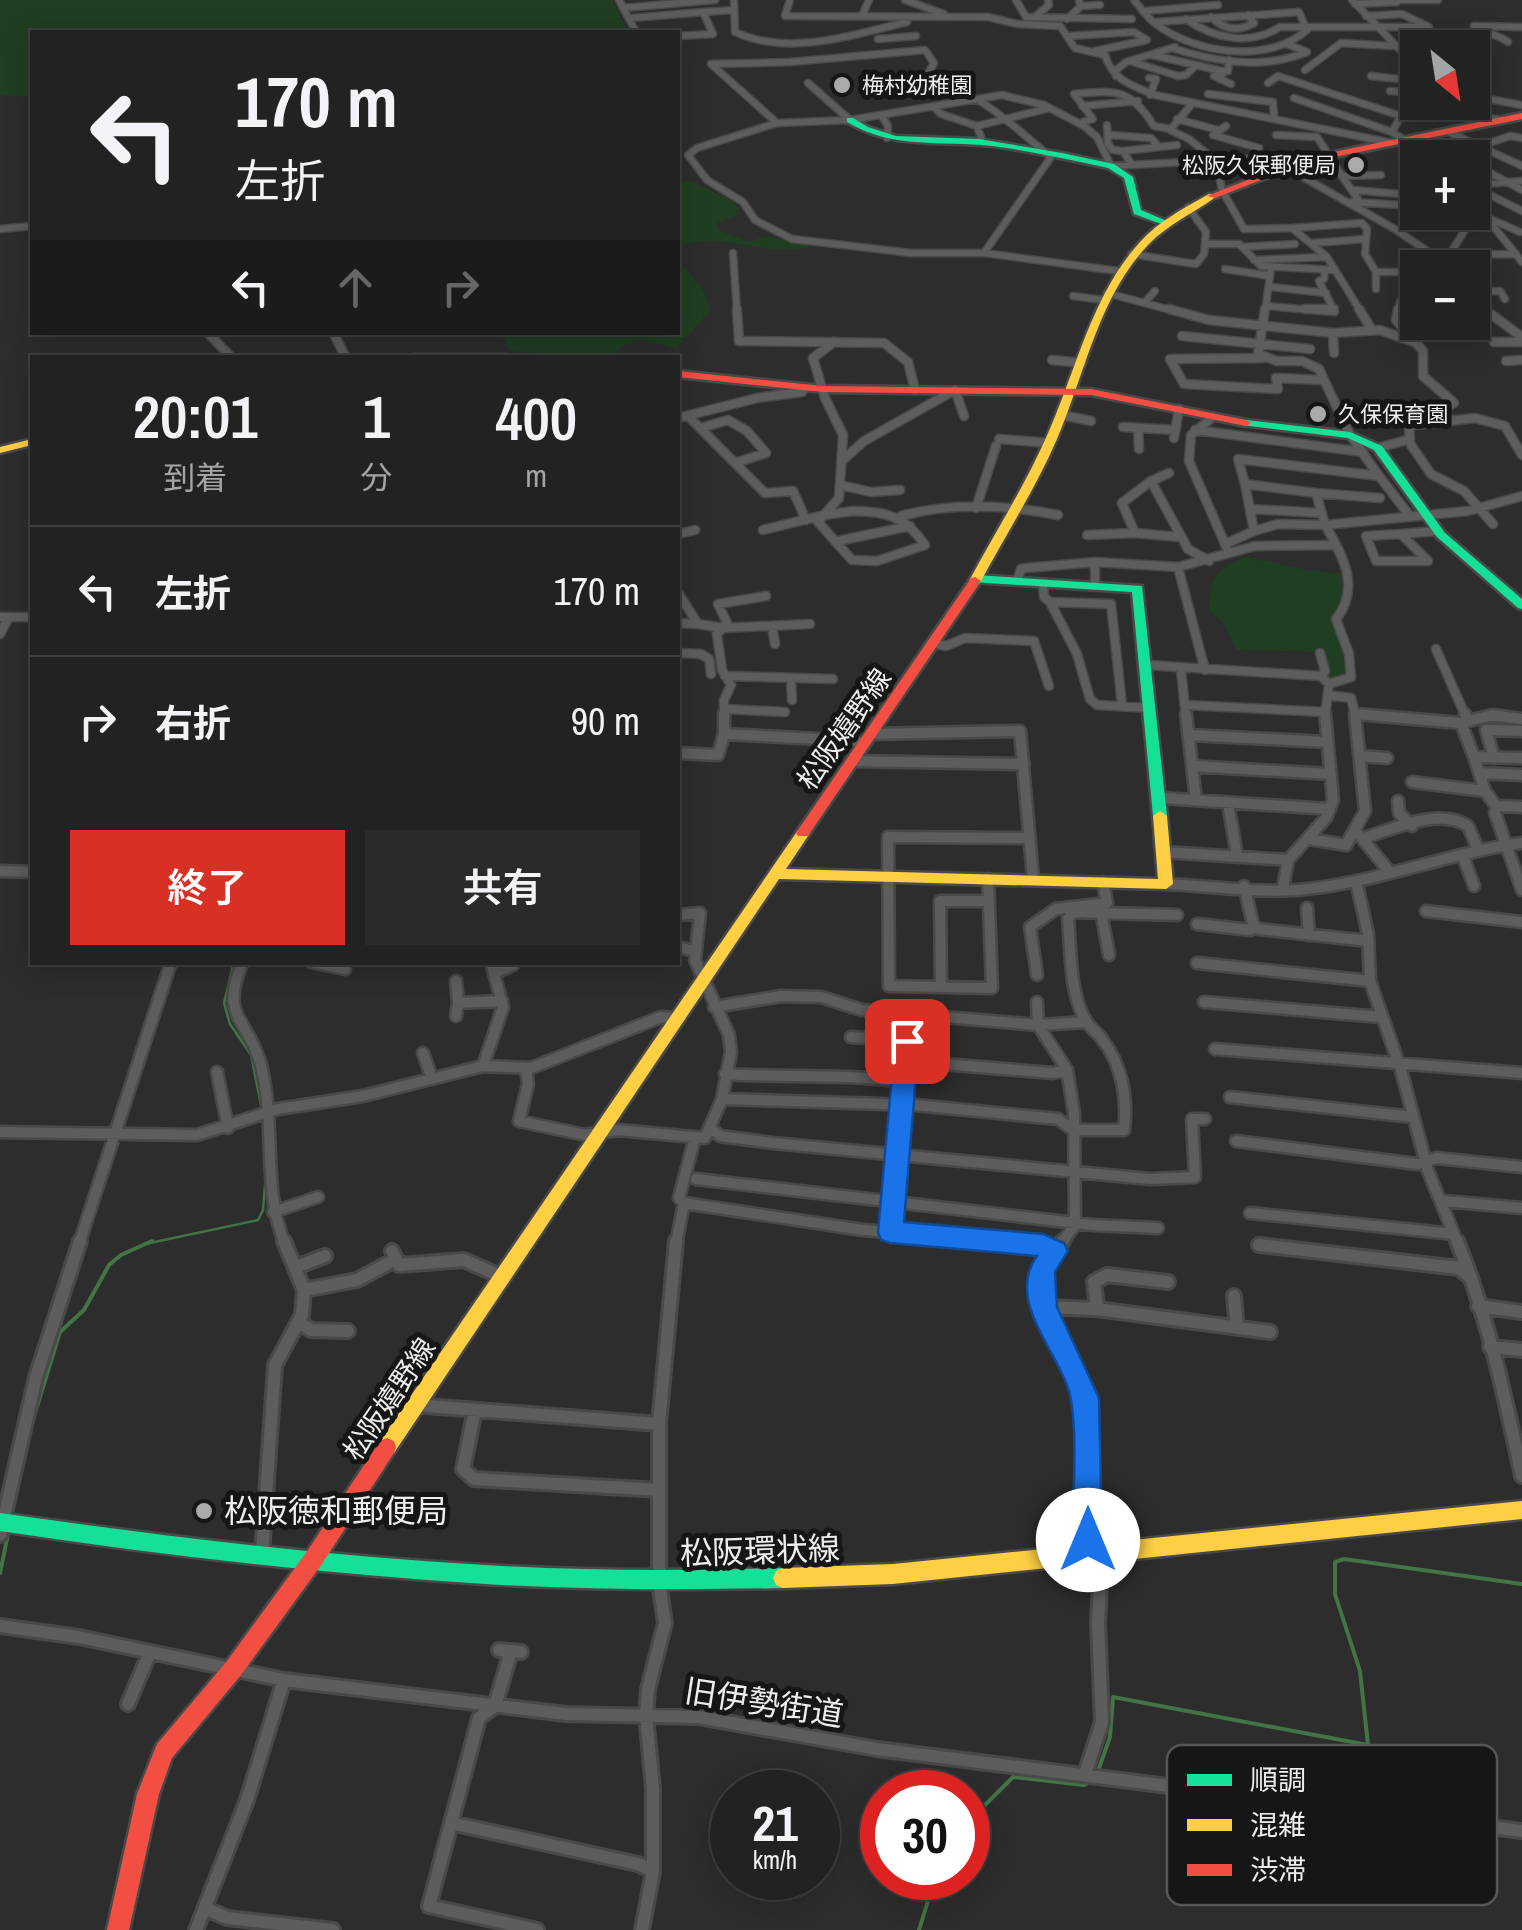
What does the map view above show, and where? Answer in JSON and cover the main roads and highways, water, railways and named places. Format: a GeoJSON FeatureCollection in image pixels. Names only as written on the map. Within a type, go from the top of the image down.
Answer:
{"type":"FeatureCollection","features":[{"type":"Feature","properties":{"kind":"main road","name":"松阪嬉野線"},"geometry":{"type":"LineString","coordinates":[[118,1930],[148,1794],[164,1751],[234,1668],[315,1557],[864,738],[976,578],[1050,443],[1105,297],[1131,254],[1164,222],[1188,207],[1285,167],[1392,137],[1410,140],[1517,115]]}},
{"type":"Feature","properties":{"kind":"main road"},"geometry":{"type":"LineString","coordinates":[[850,120],[866,132],[886,138],[980,134],[1111,166],[1128,177],[1137,212],[1164,222]]}},
{"type":"Feature","properties":{"kind":"main road"},"geometry":{"type":"LineString","coordinates":[[680,374],[822,389],[1070,390],[1212,417],[1350,435],[1370,450],[1418,516],[1522,605]]}},
{"type":"Feature","properties":{"kind":"main road"},"geometry":{"type":"LineString","coordinates":[[0,450],[30,442]]}},
{"type":"Feature","properties":{"kind":"main road"},"geometry":{"type":"LineString","coordinates":[[773,874],[1166,884],[1161,798],[1138,589],[976,578]]}},
{"type":"Feature","properties":{"kind":"main road","name":"松阪環状線"},"geometry":{"type":"LineString","coordinates":[[1,1527],[455,1574],[659,1582],[893,1574],[1522,1510]]}},
{"type":"Feature","properties":{"kind":"waterway"},"geometry":{"type":"LineString","coordinates":[[233,965],[224,1003],[230,1024],[251,1055],[262,1110]]}},
{"type":"Feature","properties":{"kind":"waterway"},"geometry":{"type":"LineString","coordinates":[[263,1118],[264,1135]]}},
{"type":"Feature","properties":{"kind":"waterway"},"geometry":{"type":"LineString","coordinates":[[146,1244],[258,1220],[263,1210],[266,1173]]}},
{"type":"Feature","properties":{"kind":"waterway"},"geometry":{"type":"LineString","coordinates":[[146,1244],[152,1241]]}},
{"type":"Feature","properties":{"kind":"waterway"},"geometry":{"type":"LineString","coordinates":[[32,1423],[60,1332],[84,1310],[109,1265],[146,1244]]}},
{"type":"Feature","properties":{"kind":"waterway"},"geometry":{"type":"LineString","coordinates":[[0,1573],[8,1534]]}},
{"type":"Feature","properties":{"kind":"waterway"},"geometry":{"type":"LineString","coordinates":[[1098,1771],[1110,1737],[1113,1697],[1368,1745],[1360,1671],[1335,1594],[1335,1562],[1344,1559],[1522,1584]]}},
{"type":"Feature","properties":{"kind":"waterway"},"geometry":{"type":"LineString","coordinates":[[990,1800],[1013,1777],[1084,1785],[1091,1782]]}},
{"type":"Feature","properties":{"kind":"waterway"},"geometry":{"type":"LineString","coordinates":[[919,1930],[928,1900]]}},
{"type":"Feature","properties":{"kind":"place","name":"梅村幼稚園"},"geometry":{"type":"Point","coordinates":[842,85]}},
{"type":"Feature","properties":{"kind":"place","name":"松阪久保郵便局"},"geometry":{"type":"Point","coordinates":[1356,165]}},
{"type":"Feature","properties":{"kind":"place","name":"久保保育園"},"geometry":{"type":"Point","coordinates":[1318,414]}},
{"type":"Feature","properties":{"kind":"place","name":"松阪徳和郵便局"},"geometry":{"type":"Point","coordinates":[204,1511]}}]}
